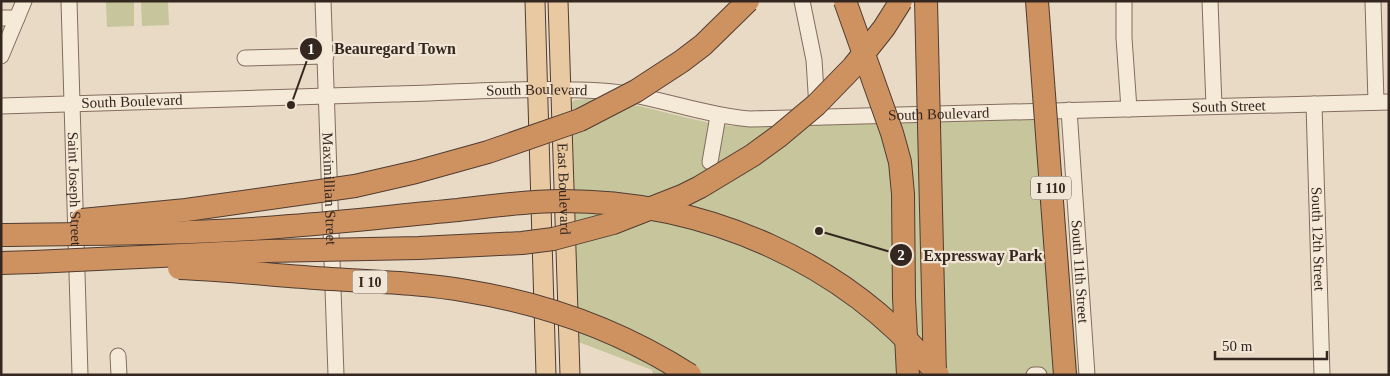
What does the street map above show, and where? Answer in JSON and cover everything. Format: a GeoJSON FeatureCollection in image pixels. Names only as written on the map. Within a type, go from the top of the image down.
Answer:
{"type":"FeatureCollection","features":[{"type":"Feature","properties":{"kind":"highway"},"geometry":{"type":"LineString","coordinates":[[1,229],[186,210],[356,186],[488,152],[580,120],[636,91],[703,45],[748,1]]}},
{"type":"Feature","properties":{"kind":"highway"},"geometry":{"type":"LineString","coordinates":[[844,1],[892,133],[900,162],[904,210],[904,298],[908,375]]}},
{"type":"Feature","properties":{"kind":"highway"},"geometry":{"type":"LineString","coordinates":[[34,262],[267,251],[419,248],[522,243],[553,239],[614,222],[682,196],[700,187],[753,155],[779,136],[816,105],[853,67],[884,28],[901,1]]}},
{"type":"Feature","properties":{"kind":"highway"},"geometry":{"type":"LineString","coordinates":[[926,1],[936,375]]}},
{"type":"Feature","properties":{"kind":"highway","name":"I 110"},"geometry":{"type":"LineString","coordinates":[[1037,1],[1065,375]]}},
{"type":"Feature","properties":{"kind":"highway"},"geometry":{"type":"LineString","coordinates":[[1,235],[237,230],[535,202],[589,202],[643,207],[688,216],[722,227],[751,237],[800,260],[869,306],[910,343],[936,375]]}},
{"type":"Feature","properties":{"kind":"highway","name":"I 10"},"geometry":{"type":"LineString","coordinates":[[1,263],[34,262],[221,270],[466,290],[520,301],[597,326],[647,350],[690,375]]}},
{"type":"Feature","properties":{"kind":"main road","name":"East Boulevard"},"geometry":{"type":"LineString","coordinates":[[535,1],[546,375]]}},
{"type":"Feature","properties":{"kind":"main road","name":"East Boulevard"},"geometry":{"type":"LineString","coordinates":[[558,1],[570,375]]}},
{"type":"Feature","properties":{"kind":"street"},"geometry":{"type":"LineString","coordinates":[[1,56],[24,1]]}},
{"type":"Feature","properties":{"kind":"street","name":"Saint Joseph Street"},"geometry":{"type":"LineString","coordinates":[[69,1],[80,375]]}},
{"type":"Feature","properties":{"kind":"street","name":"Maximillian Street"},"geometry":{"type":"LineString","coordinates":[[324,1],[336,375]]}},
{"type":"Feature","properties":{"kind":"street"},"geometry":{"type":"LineString","coordinates":[[802,1],[814,60],[817,118]]}},
{"type":"Feature","properties":{"kind":"street"},"geometry":{"type":"LineString","coordinates":[[1124,1],[1124,38],[1129,109]]}},
{"type":"Feature","properties":{"kind":"street"},"geometry":{"type":"LineString","coordinates":[[1210,1],[1214,106]]}},
{"type":"Feature","properties":{"kind":"street"},"geometry":{"type":"LineString","coordinates":[[1373,1],[1382,102]]}},
{"type":"Feature","properties":{"kind":"street"},"geometry":{"type":"LineString","coordinates":[[1,18],[18,18]]}},
{"type":"Feature","properties":{"kind":"street"},"geometry":{"type":"LineString","coordinates":[[245,58],[326,56]]}},
{"type":"Feature","properties":{"kind":"street","name":"South Boulevard"},"geometry":{"type":"LineString","coordinates":[[1,106],[561,90],[619,92],[718,116],[750,119],[1069,110]]}},
{"type":"Feature","properties":{"kind":"street","name":"South Street"},"geometry":{"type":"LineString","coordinates":[[1069,110],[1382,102]]}},
{"type":"Feature","properties":{"kind":"street","name":"South 12th Street"},"geometry":{"type":"LineString","coordinates":[[1314,104],[1322,375]]}},
{"type":"Feature","properties":{"kind":"street","name":"South 11th Street"},"geometry":{"type":"LineString","coordinates":[[1069,110],[1086,375]]}},
{"type":"Feature","properties":{"kind":"street"},"geometry":{"type":"LineString","coordinates":[[710,162],[718,116]]}},
{"type":"Feature","properties":{"kind":"street"},"geometry":{"type":"LineString","coordinates":[[118,356],[119,375]]}},
{"type":"Feature","properties":{"kind":"green space"},"geometry":{"type":"Polygon","coordinates":[[[106,1],[134,1],[134,26],[107,27],[106,1]]]}},
{"type":"Feature","properties":{"kind":"green space"},"geometry":{"type":"Polygon","coordinates":[[[141,1],[168,1],[169,25],[142,26],[141,1]]]}},
{"type":"Feature","properties":{"kind":"green space"},"geometry":{"type":"Polygon","coordinates":[[[588,99],[625,103],[695,120],[731,126],[1058,118],[1060,121],[1061,171],[1078,375],[653,375],[652,370],[576,341],[570,103],[575,100],[588,99]]]}},
{"type":"Feature","properties":{"kind":"place","name":"Beauregard Town"},"geometry":{"type":"Point","coordinates":[291,105]}},
{"type":"Feature","properties":{"kind":"place","name":"Expressway Park"},"geometry":{"type":"Point","coordinates":[819,231]}}]}
